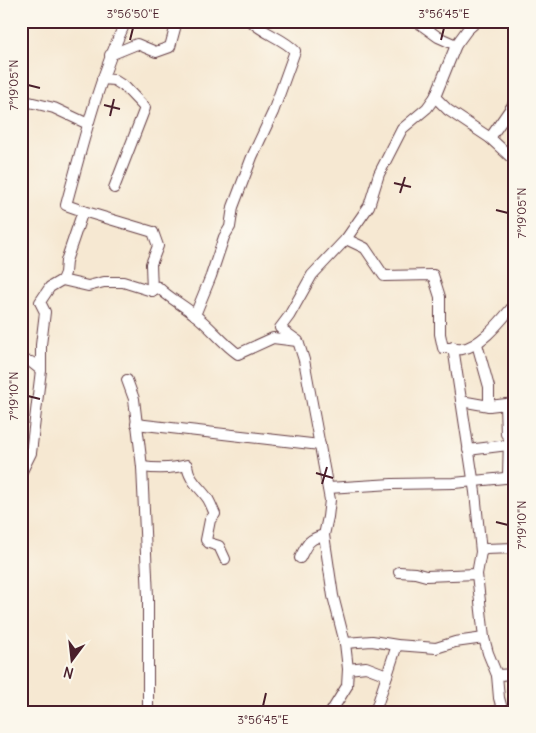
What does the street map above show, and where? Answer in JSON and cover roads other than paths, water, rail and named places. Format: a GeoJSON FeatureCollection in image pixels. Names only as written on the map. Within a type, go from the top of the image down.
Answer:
{"type":"FeatureCollection","features":[{"type":"Feature","properties":{"kind":"street"},"geometry":{"type":"LineString","coordinates":[[126,21],[102,79],[66,205],[153,232],[158,246],[151,264],[152,291]]}},
{"type":"Feature","properties":{"kind":"street"},"geometry":{"type":"LineString","coordinates":[[110,56],[137,44],[156,52],[170,47],[177,21]]}},
{"type":"Feature","properties":{"kind":"street"},"geometry":{"type":"LineString","coordinates":[[195,315],[224,237],[230,227],[233,207],[252,157],[273,112],[294,52],[289,45],[260,29],[251,21]]}},
{"type":"Feature","properties":{"kind":"street"},"geometry":{"type":"LineString","coordinates":[[416,21],[438,37],[456,45]]}},
{"type":"Feature","properties":{"kind":"street"},"geometry":{"type":"LineString","coordinates":[[331,712],[347,686],[348,669],[345,643],[333,596],[324,535],[330,500],[307,373],[298,341],[280,328],[289,316],[312,275],[346,238],[369,206],[379,174],[402,129],[427,108],[435,97],[456,45],[467,30],[477,21]]}},
{"type":"Feature","properties":{"kind":"street"},"geometry":{"type":"LineString","coordinates":[[102,79],[114,80],[145,108],[114,188]]}},
{"type":"Feature","properties":{"kind":"street"},"geometry":{"type":"LineString","coordinates":[[435,97],[448,110],[490,138],[515,161]]}},
{"type":"Feature","properties":{"kind":"street"},"geometry":{"type":"LineString","coordinates":[[21,100],[54,108],[88,124]]}},
{"type":"Feature","properties":{"kind":"street"},"geometry":{"type":"LineString","coordinates":[[490,138],[515,102]]}},
{"type":"Feature","properties":{"kind":"street"},"geometry":{"type":"LineString","coordinates":[[62,280],[66,260],[83,211]]}},
{"type":"Feature","properties":{"kind":"street"},"geometry":{"type":"LineString","coordinates":[[346,238],[365,248],[384,276],[432,275],[440,297],[440,334],[443,348],[453,347],[461,349],[476,344],[515,304]]}},
{"type":"Feature","properties":{"kind":"street"},"geometry":{"type":"LineString","coordinates":[[21,473],[31,454],[41,370],[41,344],[45,312],[40,302],[50,287],[62,280],[88,286],[104,282],[123,282],[152,291]]}},
{"type":"Feature","properties":{"kind":"street"},"geometry":{"type":"LineString","coordinates":[[152,291],[158,287],[168,297],[195,315],[226,346],[238,354],[273,338],[298,341]]}},
{"type":"Feature","properties":{"kind":"street"},"geometry":{"type":"LineString","coordinates":[[476,344],[489,387],[489,406]]}},
{"type":"Feature","properties":{"kind":"street"},"geometry":{"type":"LineString","coordinates":[[453,347],[473,481],[480,552],[478,574],[484,638],[497,675],[503,712]]}},
{"type":"Feature","properties":{"kind":"street"},"geometry":{"type":"LineString","coordinates":[[21,361],[31,362],[41,370]]}},
{"type":"Feature","properties":{"kind":"street"},"geometry":{"type":"LineString","coordinates":[[127,380],[134,399],[142,467],[148,597],[148,712]]}},
{"type":"Feature","properties":{"kind":"street"},"geometry":{"type":"LineString","coordinates":[[328,488],[484,481],[512,477],[508,445],[509,437],[506,434],[510,404],[489,406],[461,401]]}},
{"type":"Feature","properties":{"kind":"street"},"geometry":{"type":"LineString","coordinates":[[136,424],[320,445]]}},
{"type":"Feature","properties":{"kind":"street"},"geometry":{"type":"LineString","coordinates":[[468,450],[508,445]]}},
{"type":"Feature","properties":{"kind":"street"},"geometry":{"type":"LineString","coordinates":[[142,467],[157,469],[177,468],[187,465],[188,473],[209,500],[215,514],[210,520],[206,540],[208,543],[219,546],[225,558]]}},
{"type":"Feature","properties":{"kind":"street"},"geometry":{"type":"LineString","coordinates":[[300,558],[312,538],[324,535]]}},
{"type":"Feature","properties":{"kind":"street"},"geometry":{"type":"LineString","coordinates":[[480,552],[485,549],[515,548]]}},
{"type":"Feature","properties":{"kind":"street"},"geometry":{"type":"LineString","coordinates":[[399,572],[426,576],[478,574]]}},
{"type":"Feature","properties":{"kind":"street"},"geometry":{"type":"LineString","coordinates":[[345,643],[372,641],[436,648],[455,642],[484,638]]}},
{"type":"Feature","properties":{"kind":"street"},"geometry":{"type":"LineString","coordinates":[[375,712],[398,645]]}},
{"type":"Feature","properties":{"kind":"street"},"geometry":{"type":"LineString","coordinates":[[348,669],[366,667],[387,675]]}},
{"type":"Feature","properties":{"kind":"street"},"geometry":{"type":"LineString","coordinates":[[497,675],[515,674]]}},
{"type":"Feature","properties":{"kind":"street"},"geometry":{"type":"LineString","coordinates":[[494,712],[500,698]]}}]}
